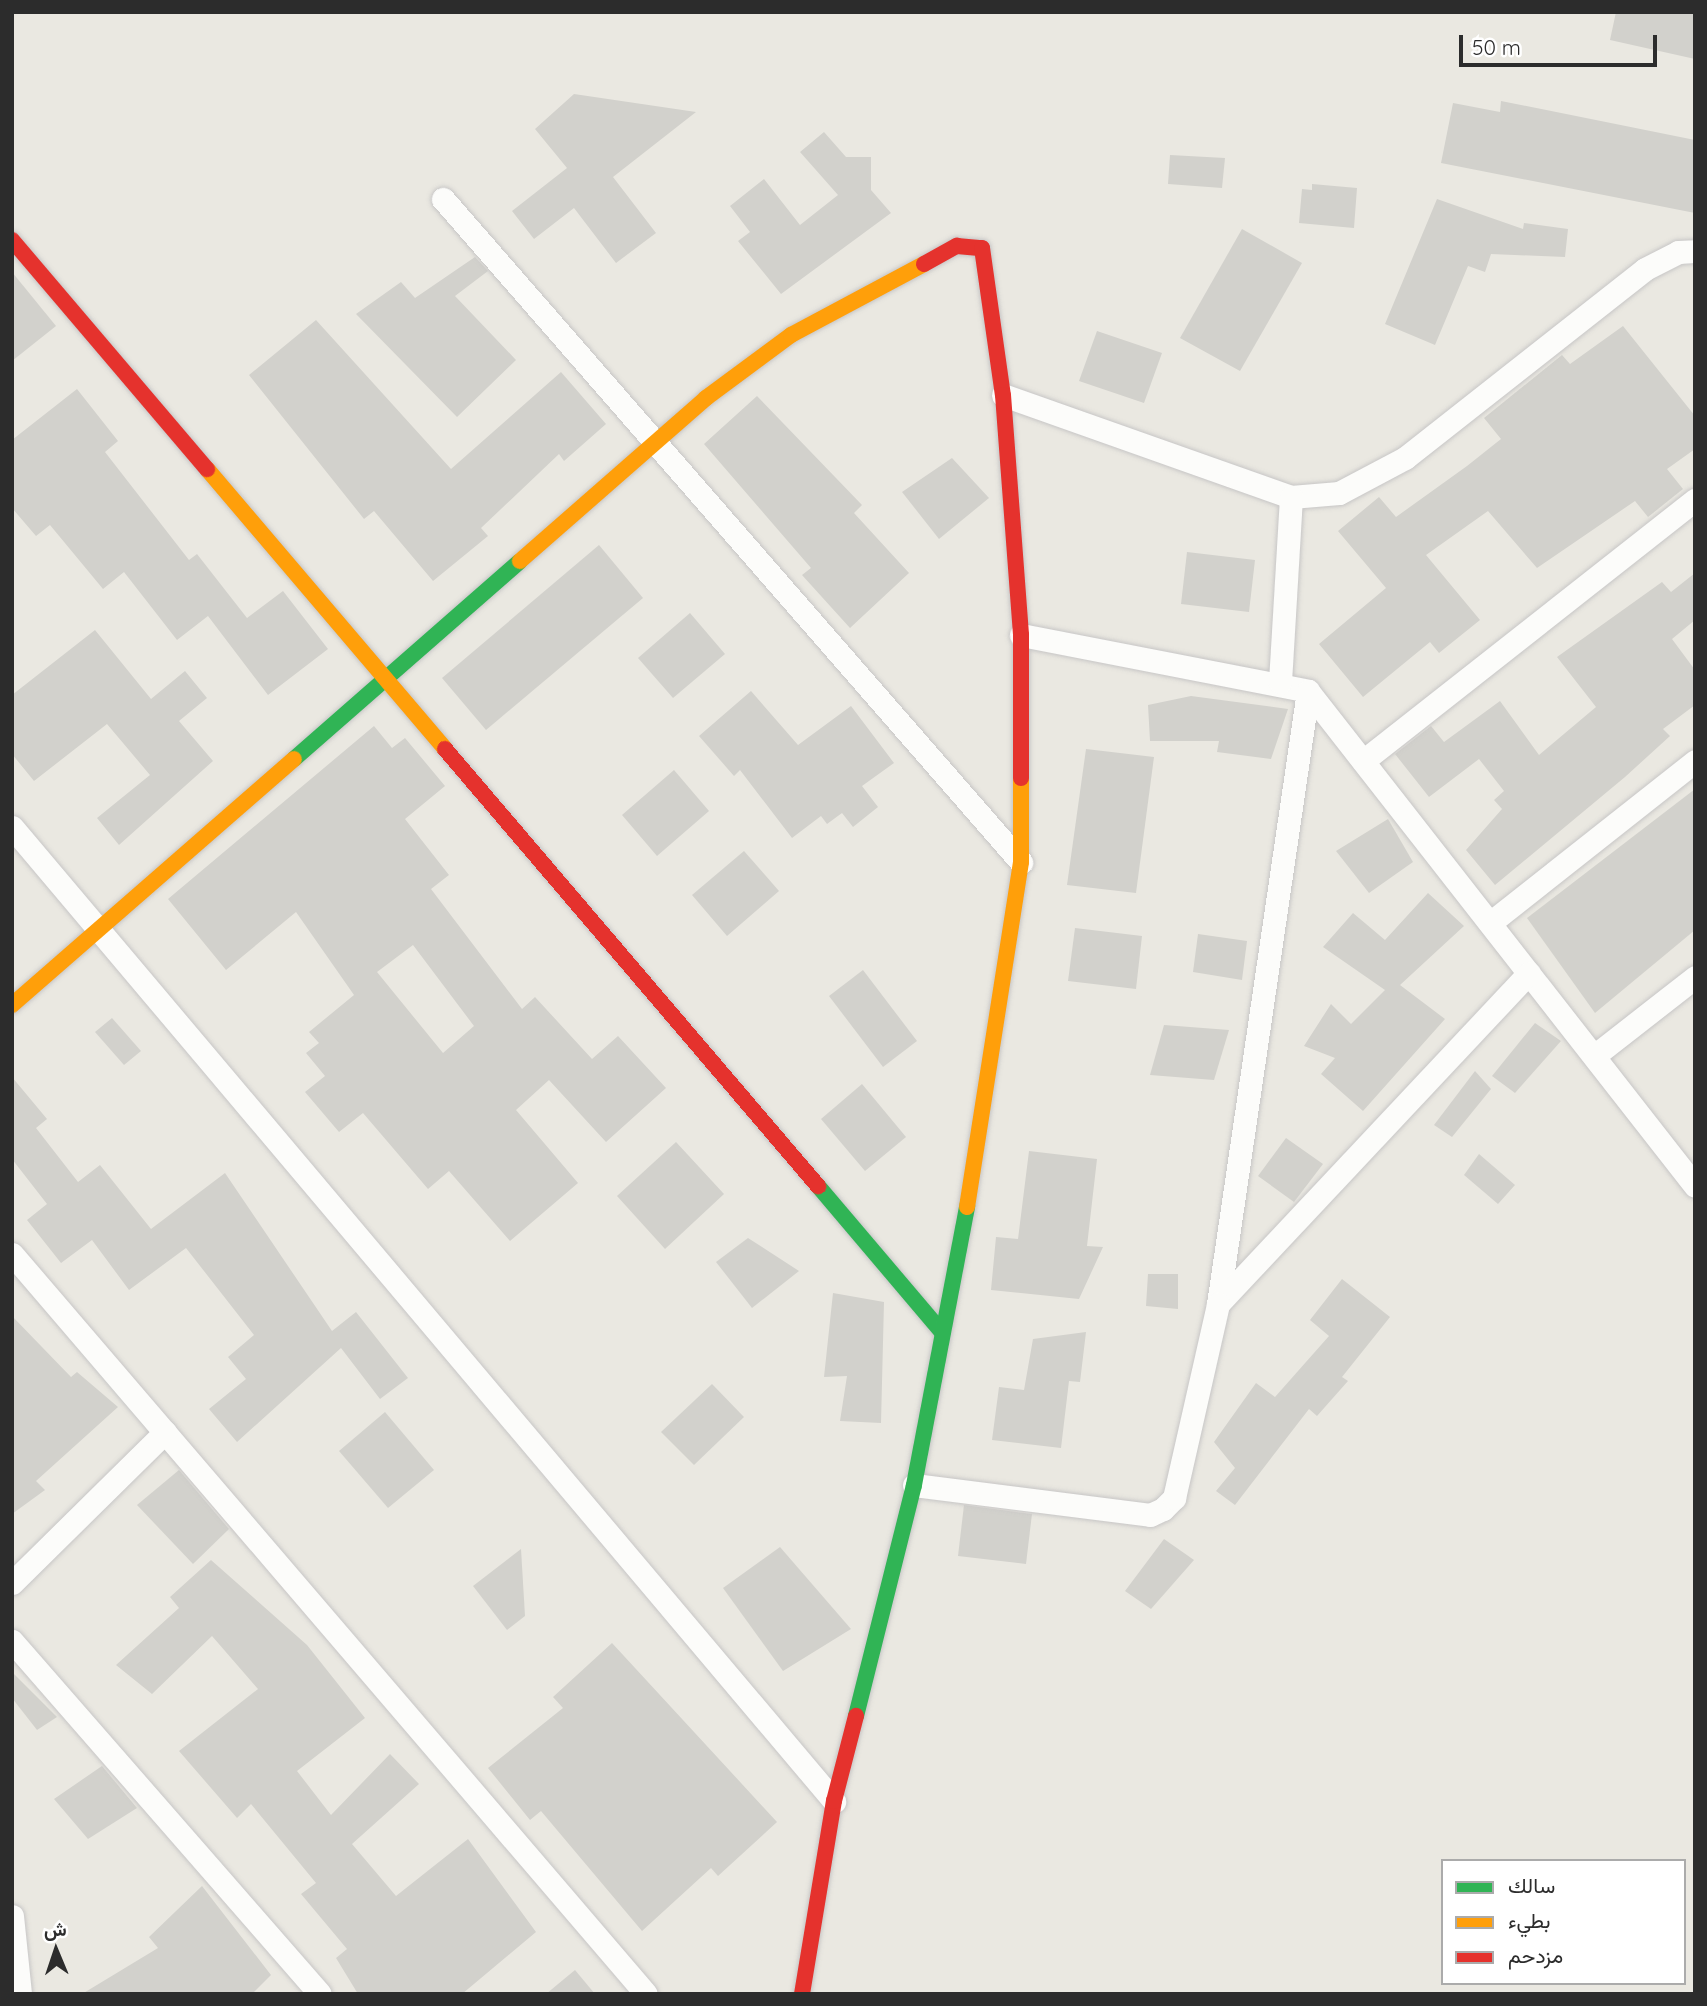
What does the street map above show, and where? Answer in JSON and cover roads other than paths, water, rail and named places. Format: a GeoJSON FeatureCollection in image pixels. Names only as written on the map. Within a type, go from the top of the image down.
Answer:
{"type":"FeatureCollection","features":[{"type":"Feature","properties":{"kind":"street"},"geometry":{"type":"LineString","coordinates":[[443,199],[654,448],[1021,862]]}},
{"type":"Feature","properties":{"kind":"street"},"geometry":{"type":"LineString","coordinates":[[12,240],[942,1332]]}},
{"type":"Feature","properties":{"kind":"street"},"geometry":{"type":"LineString","coordinates":[[12,1004],[99,932],[654,448],[706,398],[792,335],[964,245],[982,248],[1003,395],[1021,635],[1021,862],[990,1083],[914,1485],[834,1801],[802,1994]]}},
{"type":"Feature","properties":{"kind":"street"},"geometry":{"type":"LineString","coordinates":[[1003,395],[1291,498],[1365,482],[1645,269],[1678,252],[1695,251]]}},
{"type":"Feature","properties":{"kind":"street"},"geometry":{"type":"LineString","coordinates":[[1280,682],[1291,498]]}},
{"type":"Feature","properties":{"kind":"street"},"geometry":{"type":"LineString","coordinates":[[1363,761],[1695,500]]}},
{"type":"Feature","properties":{"kind":"street"},"geometry":{"type":"LineString","coordinates":[[1021,635],[1280,682],[1308,691],[1695,1186]]}},
{"type":"Feature","properties":{"kind":"street"},"geometry":{"type":"LineString","coordinates":[[914,1485],[1150,1515],[1164,1509],[1174,1498],[1218,1304],[1308,691]]}},
{"type":"Feature","properties":{"kind":"street"},"geometry":{"type":"LineString","coordinates":[[1490,923],[1695,761]]}},
{"type":"Feature","properties":{"kind":"street"},"geometry":{"type":"LineString","coordinates":[[12,827],[834,1801]]}},
{"type":"Feature","properties":{"kind":"street"},"geometry":{"type":"LineString","coordinates":[[1218,1304],[1529,973]]}},
{"type":"Feature","properties":{"kind":"street"},"geometry":{"type":"LineString","coordinates":[[1594,1056],[1695,977]]}},
{"type":"Feature","properties":{"kind":"street"},"geometry":{"type":"LineString","coordinates":[[12,1254],[646,1994]]}},
{"type":"Feature","properties":{"kind":"street"},"geometry":{"type":"LineString","coordinates":[[12,1583],[165,1432]]}},
{"type":"Feature","properties":{"kind":"street"},"geometry":{"type":"LineString","coordinates":[[12,1641],[320,1994]]}},
{"type":"Feature","properties":{"kind":"street"},"geometry":{"type":"LineString","coordinates":[[12,1916],[20,1994]]}}]}
